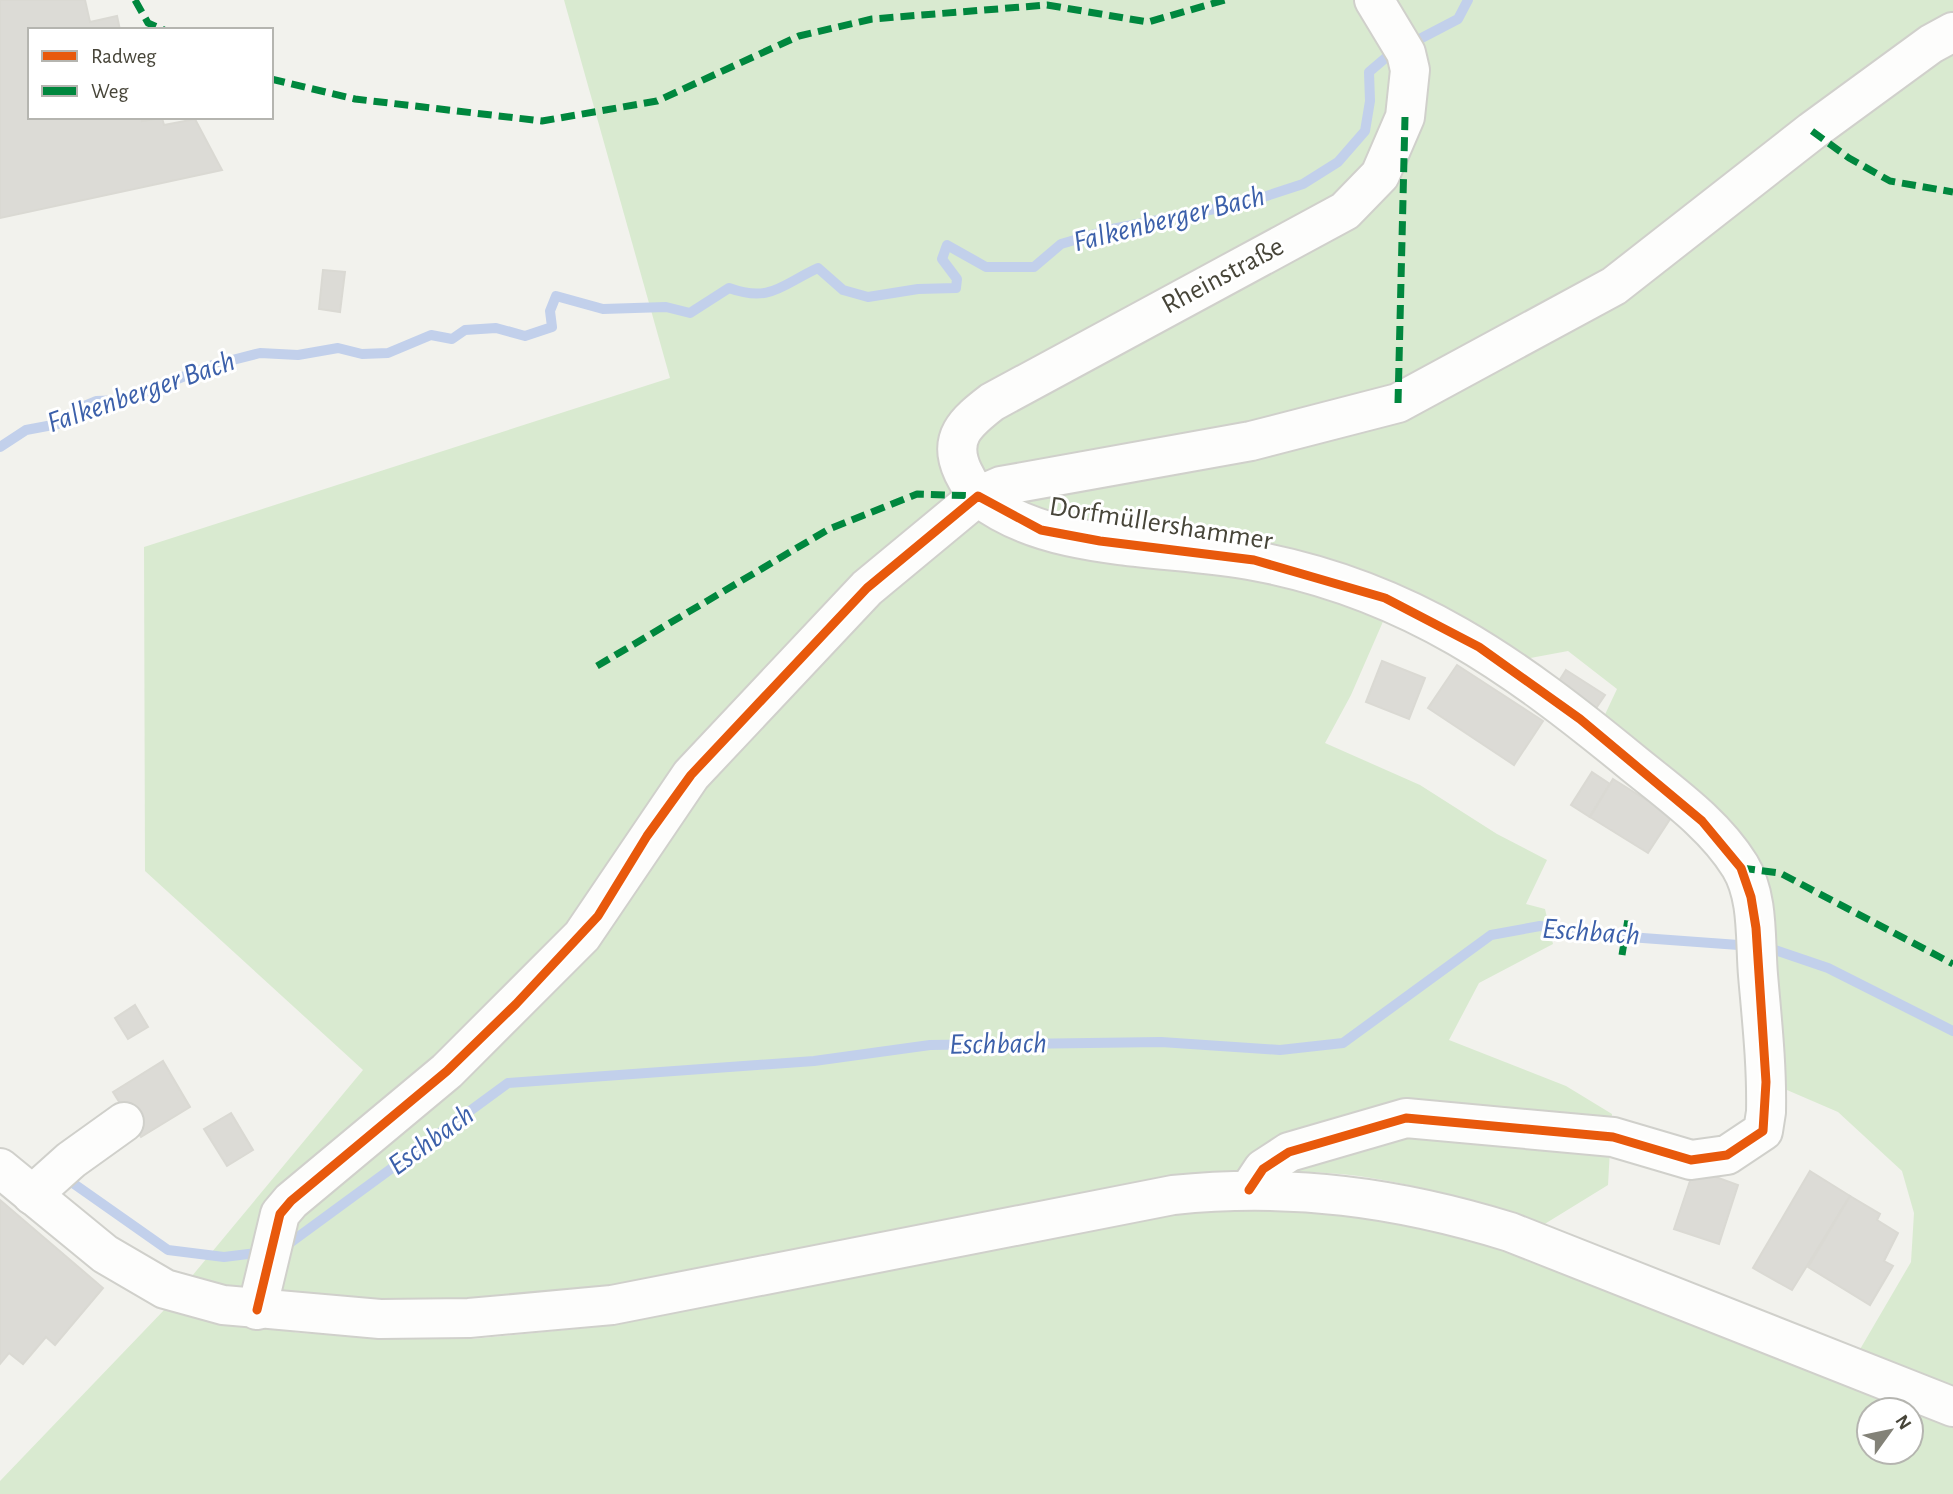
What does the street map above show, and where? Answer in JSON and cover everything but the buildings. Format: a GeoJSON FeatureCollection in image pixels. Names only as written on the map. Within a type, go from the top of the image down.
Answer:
{"type":"FeatureCollection","features":[{"type":"Feature","properties":{"kind":"street","name":"Rheinstraße"},"geometry":{"type":"LineString","coordinates":[[978,496],[958,459],[956,441],[965,423],[992,402],[1345,211],[1380,175],[1405,117],[1409,70],[1406,53],[1382,12]]}},
{"type":"Feature","properties":{"kind":"street"},"geometry":{"type":"LineString","coordinates":[[261,1294],[280,1214],[291,1201],[447,1071],[525,995],[598,916],[647,836],[708,755],[867,588],[978,496],[1001,486],[1251,441],[1398,403],[1614,286],[1812,131],[1931,44],[1953,32]]}},
{"type":"Feature","properties":{"kind":"street","name":"Dorfmüllershammer"},"geometry":{"type":"LineString","coordinates":[[978,496],[1041,530],[1100,541],[1254,560],[1385,598],[1439,624],[1525,678],[1702,821],[1741,868],[1751,897],[1766,1082],[1763,1131],[1727,1155],[1691,1160],[1613,1138],[1406,1118],[1289,1152],[1262,1169],[1249,1190]]}},
{"type":"Feature","properties":{"kind":"street"},"geometry":{"type":"LineString","coordinates":[[32,1195],[71,1160],[124,1122]]}},
{"type":"Feature","properties":{"kind":"street"},"geometry":{"type":"LineString","coordinates":[[0,1168],[125,1268],[150,1283],[185,1296],[261,1294],[422,1319],[612,1306],[774,1276],[1128,1202],[1249,1190],[1302,1191],[1397,1202],[1450,1213],[1510,1231],[1953,1407]]}},
{"type":"Feature","properties":{"kind":"green space"},"geometry":{"type":"Polygon","coordinates":[[[564,0],[1953,0],[1953,1386],[1859,1351],[1911,1262],[1914,1213],[1902,1171],[1838,1112],[1780,1087],[1770,923],[1757,854],[1689,790],[1601,723],[1617,689],[1568,651],[1525,659],[1385,617],[1351,695],[1325,743],[1420,785],[1497,834],[1547,860],[1526,904],[1545,909],[1553,944],[1479,983],[1449,1040],[1566,1086],[1612,1114],[1608,1185],[1543,1225],[1464,1199],[1383,1180],[1328,1173],[1245,1172],[1163,1177],[572,1296],[392,1302],[226,1290],[192,1276],[363,1070],[145,871],[144,547],[670,378],[564,0]]]}},
{"type":"Feature","properties":{"kind":"green space"},"geometry":{"type":"Polygon","coordinates":[[[1269,1209],[1343,1213],[1485,1241],[1881,1396],[1855,1396],[1855,1466],[1925,1466],[1925,1413],[1953,1424],[1953,1494],[0,1494],[0,1481],[166,1308],[299,1333],[472,1339],[596,1327],[1102,1226],[1188,1212],[1269,1209]]]}},
{"type":"Feature","properties":{"kind":"waterway","name":"Falkenberger Bach"},"geometry":{"type":"LineString","coordinates":[[0,447],[26,430],[58,424],[79,408],[96,401],[124,400],[213,365],[260,353],[298,355],[338,348],[362,354],[388,353],[431,335],[452,339],[465,330],[496,328],[525,336],[552,327],[550,311],[556,296],[603,309],[666,307],[690,313],[729,288],[755,294],[766,293],[818,268],[843,290],[868,297],[918,289],[956,288],[957,279],[942,259],[947,245],[986,267],[1034,267],[1061,244],[1112,229],[1245,203],[1303,184],[1338,162],[1365,131],[1370,101],[1369,72],[1389,55],[1458,19],[1468,0]]}},
{"type":"Feature","properties":{"kind":"waterway","name":"Eschbach"},"geometry":{"type":"LineString","coordinates":[[283,1248],[508,1083],[814,1061],[930,1045],[1161,1042],[1280,1050],[1343,1043],[1491,935],[1540,926],[1629,937],[1766,947],[1828,968],[1953,1031]]}},
{"type":"Feature","properties":{"kind":"waterway","name":"Eschbach"},"geometry":{"type":"LineString","coordinates":[[67,1179],[168,1250],[224,1257],[264,1252]]}},
{"type":"Feature","properties":{"kind":"marked path"},"geometry":{"type":"LineString","coordinates":[[135,0],[148,23],[159,28]]}},
{"type":"Feature","properties":{"kind":"marked path"},"geometry":{"type":"LineString","coordinates":[[273,79],[355,99],[542,121],[657,101],[799,36],[872,19],[1047,5],[1148,22],[1225,0]]}},
{"type":"Feature","properties":{"kind":"marked path"},"geometry":{"type":"LineString","coordinates":[[1398,403],[1405,117]]}},
{"type":"Feature","properties":{"kind":"marked path"},"geometry":{"type":"LineString","coordinates":[[1812,131],[1849,158],[1890,181],[1953,192]]}},
{"type":"Feature","properties":{"kind":"marked path"},"geometry":{"type":"LineString","coordinates":[[597,666],[829,529],[917,494],[978,496]]}},
{"type":"Feature","properties":{"kind":"marked path"},"geometry":{"type":"LineString","coordinates":[[1741,868],[1780,873],[1953,964]]}},
{"type":"Feature","properties":{"kind":"marked path"},"geometry":{"type":"LineString","coordinates":[[1622,955],[1628,919]]}},
{"type":"Feature","properties":{"kind":"cycle path"},"geometry":{"type":"LineString","coordinates":[[257,1310],[280,1214],[291,1201],[447,1071],[516,1004],[598,916],[647,836],[691,775],[867,588],[978,496],[1041,530],[1100,541],[1254,560],[1385,598],[1479,647],[1580,719],[1702,821],[1741,868],[1751,897],[1756,928],[1766,1082],[1763,1131],[1727,1155],[1691,1160],[1613,1137],[1406,1118],[1289,1152],[1263,1169],[1249,1190]]}}]}
